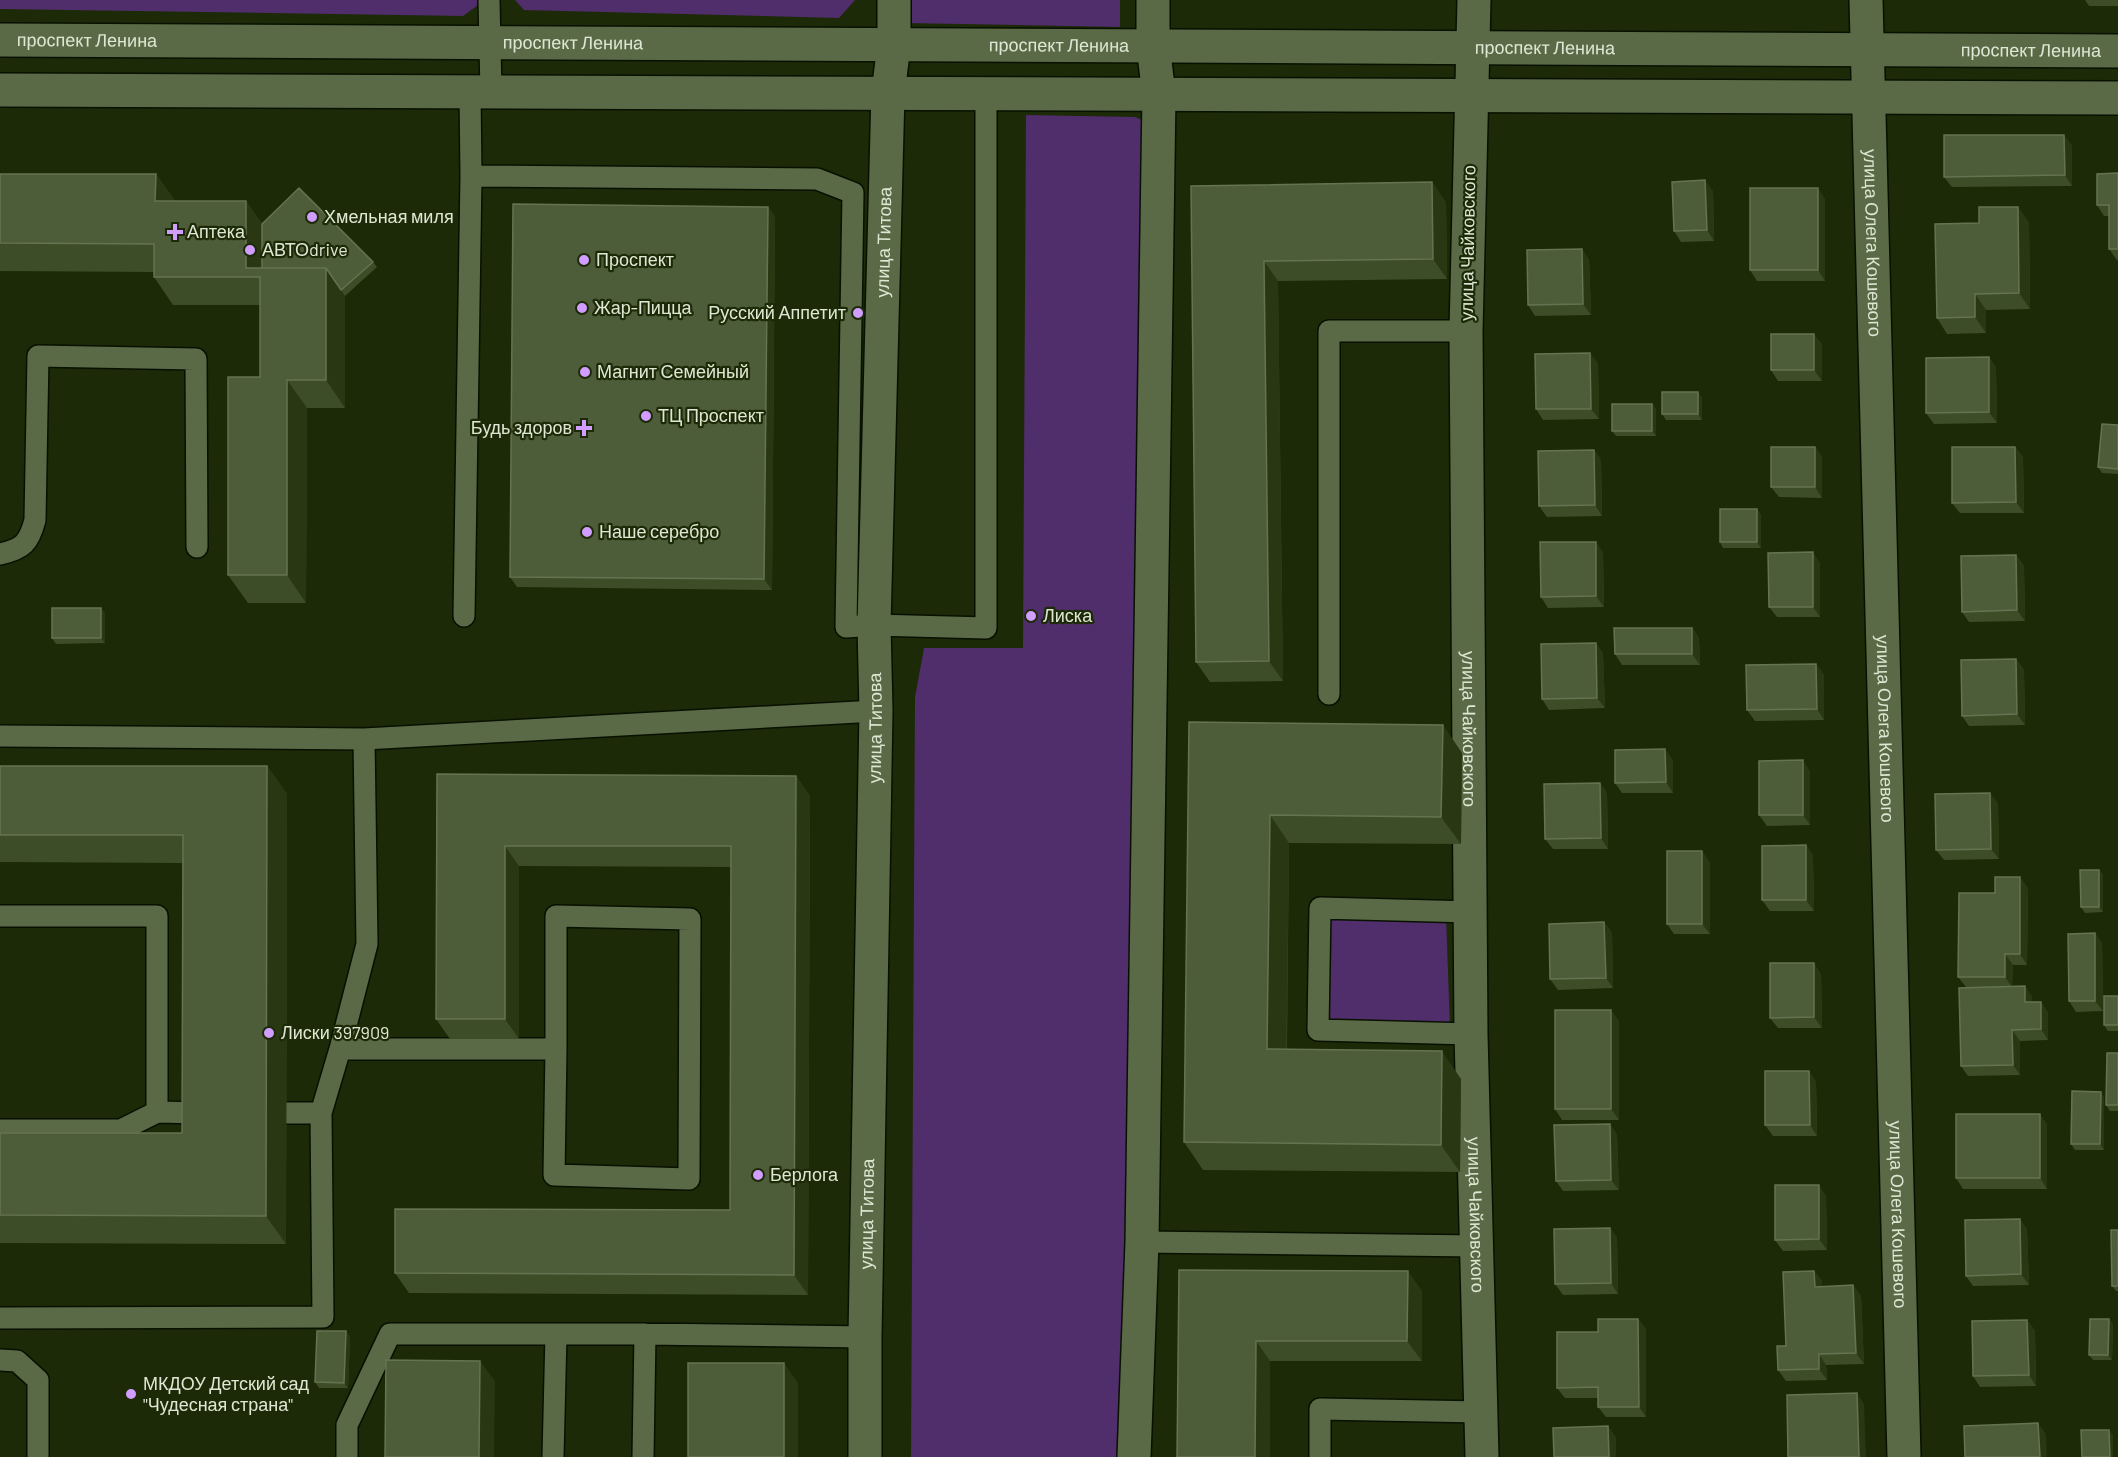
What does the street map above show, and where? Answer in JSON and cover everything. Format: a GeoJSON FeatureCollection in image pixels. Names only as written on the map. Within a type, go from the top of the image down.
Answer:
{"type":"FeatureCollection","features":[{"type":"Feature","properties":{"kind":"street","name":"улица Титова"},"geometry":{"type":"LineString","coordinates":[[865,1457],[876,711],[874,625],[888,93],[894,45],[894,0]]}},
{"type":"Feature","properties":{"kind":"street"},"geometry":{"type":"LineString","coordinates":[[1134,1457],[1142,1242],[1159,95],[1153,45],[1153,0]]}},
{"type":"Feature","properties":{"kind":"street","name":"улица Чайковского"},"geometry":{"type":"LineString","coordinates":[[1474,0],[1466,331],[1471,1034],[1482,1457]]}},
{"type":"Feature","properties":{"kind":"street","name":"улица Олега Кошевого"},"geometry":{"type":"LineString","coordinates":[[1866,0],[1904,1457]]}},
{"type":"Feature","properties":{"kind":"street","name":"проспект Ленина"},"geometry":{"type":"LineString","coordinates":[[0,40],[2118,51]]}},
{"type":"Feature","properties":{"kind":"street"},"geometry":{"type":"LineString","coordinates":[[0,90],[2118,98]]}},
{"type":"Feature","properties":{"kind":"lane"},"geometry":{"type":"LineString","coordinates":[[464,616],[471,176],[480,92],[491,42],[489,0]]}},
{"type":"Feature","properties":{"kind":"lane"},"geometry":{"type":"LineString","coordinates":[[853,193],[846,627],[874,625],[986,628],[986,94]]}},
{"type":"Feature","properties":{"kind":"lane"},"geometry":{"type":"LineString","coordinates":[[471,176],[816,179],[853,193],[885,191]]}},
{"type":"Feature","properties":{"kind":"lane"},"geometry":{"type":"LineString","coordinates":[[1329,694],[1329,331],[1466,331]]}},
{"type":"Feature","properties":{"kind":"lane"},"geometry":{"type":"LineString","coordinates":[[0,554],[17,550],[31,537],[35,520],[38,357],[196,359],[197,547]]}},
{"type":"Feature","properties":{"kind":"lane"},"geometry":{"type":"LineString","coordinates":[[0,736],[364,739],[876,711]]}},
{"type":"Feature","properties":{"kind":"lane"},"geometry":{"type":"LineString","coordinates":[[0,1318],[322,1317],[321,1113],[367,944],[364,739]]}},
{"type":"Feature","properties":{"kind":"lane"},"geometry":{"type":"LineString","coordinates":[[1471,912],[1320,908],[1318,1030],[1471,1034]]}},
{"type":"Feature","properties":{"kind":"lane"},"geometry":{"type":"LineString","coordinates":[[0,916],[158,916],[158,1112]]}},
{"type":"Feature","properties":{"kind":"lane"},"geometry":{"type":"LineString","coordinates":[[556,916],[690,919],[689,1179],[554,1175],[556,1049],[556,916]]}},
{"type":"Feature","properties":{"kind":"lane"},"geometry":{"type":"LineString","coordinates":[[340,1049],[556,1049]]}},
{"type":"Feature","properties":{"kind":"lane"},"geometry":{"type":"LineString","coordinates":[[0,1130],[121,1130],[158,1112],[202,1113]]}},
{"type":"Feature","properties":{"kind":"lane"},"geometry":{"type":"LineString","coordinates":[[286,1113],[321,1113]]}},
{"type":"Feature","properties":{"kind":"lane"},"geometry":{"type":"LineString","coordinates":[[1142,1242],[1478,1246]]}},
{"type":"Feature","properties":{"kind":"lane"},"geometry":{"type":"LineString","coordinates":[[347,1457],[347,1425],[390,1334],[865,1337]]}},
{"type":"Feature","properties":{"kind":"lane"},"geometry":{"type":"LineString","coordinates":[[553,1457],[556,1334]]}},
{"type":"Feature","properties":{"kind":"lane"},"geometry":{"type":"LineString","coordinates":[[643,1457],[645,1334]]}},
{"type":"Feature","properties":{"kind":"lane"},"geometry":{"type":"LineString","coordinates":[[0,1360],[17,1361],[38,1380],[38,1457]]}},
{"type":"Feature","properties":{"kind":"lane"},"geometry":{"type":"LineString","coordinates":[[1320,1457],[1320,1409],[1481,1412]]}},
{"type":"Feature","properties":{"kind":"shaded area"},"geometry":{"type":"Polygon","coordinates":[[[0,0],[478,0],[478,5],[463,16],[0,9],[0,0]]]}},
{"type":"Feature","properties":{"kind":"shaded area"},"geometry":{"type":"Polygon","coordinates":[[[515,0],[855,0],[839,18],[524,10],[515,0]]]}},
{"type":"Feature","properties":{"kind":"shaded area"},"geometry":{"type":"Polygon","coordinates":[[[904,0],[1120,0],[1120,27],[904,23],[904,0]]]}},
{"type":"Feature","properties":{"kind":"shaded area"},"geometry":{"type":"Polygon","coordinates":[[[1026,115],[1135,117],[1142,120],[1145,125],[1123,1457],[911,1457],[915,697],[924,648],[1023,648],[1026,115]]]}},
{"type":"Feature","properties":{"kind":"shaded area"},"geometry":{"type":"Polygon","coordinates":[[[1327,916],[1446,916],[1450,1027],[1326,1023],[1327,916]]]}},
{"type":"Feature","properties":{"kind":"building"},"geometry":{"type":"Polygon","coordinates":[[[1944,135],[2064,135],[2065,175],[1944,177],[1944,135]]]}},
{"type":"Feature","properties":{"kind":"building"},"geometry":{"type":"Polygon","coordinates":[[[2118,173],[2118,249],[2109,249],[2109,205],[2097,205],[2097,174],[2118,173]]]}},
{"type":"Feature","properties":{"kind":"building"},"geometry":{"type":"Polygon","coordinates":[[[0,174],[156,174],[155,201],[246,201],[246,268],[326,268],[326,380],[287,380],[287,575],[228,575],[228,377],[260,377],[260,277],[154,277],[154,244],[0,243],[0,174]]]}},
{"type":"Feature","properties":{"kind":"building"},"geometry":{"type":"Polygon","coordinates":[[[1705,180],[1707,230],[1674,231],[1672,182],[1705,180]]]}},
{"type":"Feature","properties":{"kind":"building"},"geometry":{"type":"Polygon","coordinates":[[[1432,182],[1433,259],[1264,261],[1269,661],[1196,662],[1191,186],[1432,182]]]}},
{"type":"Feature","properties":{"kind":"building"},"geometry":{"type":"Polygon","coordinates":[[[299,188],[373,262],[341,290],[326,268],[262,268],[262,224],[299,188]]]}},
{"type":"Feature","properties":{"kind":"building"},"geometry":{"type":"Polygon","coordinates":[[[1750,188],[1818,188],[1818,270],[1750,270],[1750,188]]]}},
{"type":"Feature","properties":{"kind":"building","name":"ТЦ Проспект"},"geometry":{"type":"Polygon","coordinates":[[[513,204],[768,207],[764,579],[510,577],[513,204]]]}},
{"type":"Feature","properties":{"kind":"building"},"geometry":{"type":"Polygon","coordinates":[[[1979,207],[2018,207],[2019,293],[1975,294],[1975,317],[1937,318],[1935,224],[1979,223],[1979,207]]]}},
{"type":"Feature","properties":{"kind":"building"},"geometry":{"type":"Polygon","coordinates":[[[1582,249],[1583,304],[1528,305],[1527,250],[1582,249]]]}},
{"type":"Feature","properties":{"kind":"building"},"geometry":{"type":"Polygon","coordinates":[[[1771,334],[1814,334],[1814,370],[1771,370],[1771,334]]]}},
{"type":"Feature","properties":{"kind":"building"},"geometry":{"type":"Polygon","coordinates":[[[1590,353],[1591,409],[1536,409],[1535,354],[1590,353]]]}},
{"type":"Feature","properties":{"kind":"building"},"geometry":{"type":"Polygon","coordinates":[[[1989,357],[1989,412],[1926,413],[1926,358],[1989,357]]]}},
{"type":"Feature","properties":{"kind":"building"},"geometry":{"type":"Polygon","coordinates":[[[1662,392],[1698,392],[1698,414],[1662,414],[1662,392]]]}},
{"type":"Feature","properties":{"kind":"building"},"geometry":{"type":"Polygon","coordinates":[[[1612,404],[1652,404],[1652,431],[1612,431],[1612,404]]]}},
{"type":"Feature","properties":{"kind":"building"},"geometry":{"type":"Polygon","coordinates":[[[2102,424],[2118,425],[2118,469],[2098,467],[2102,424]]]}},
{"type":"Feature","properties":{"kind":"building"},"geometry":{"type":"Polygon","coordinates":[[[1771,447],[1815,447],[1815,487],[1771,487],[1771,447]]]}},
{"type":"Feature","properties":{"kind":"building"},"geometry":{"type":"Polygon","coordinates":[[[1952,447],[2015,447],[2016,502],[1952,503],[1952,447]]]}},
{"type":"Feature","properties":{"kind":"building"},"geometry":{"type":"Polygon","coordinates":[[[1594,450],[1595,505],[1539,506],[1538,451],[1594,450]]]}},
{"type":"Feature","properties":{"kind":"building"},"geometry":{"type":"Polygon","coordinates":[[[1720,509],[1757,509],[1757,542],[1720,542],[1720,509]]]}},
{"type":"Feature","properties":{"kind":"building"},"geometry":{"type":"Polygon","coordinates":[[[1540,542],[1596,542],[1596,596],[1541,597],[1540,542]]]}},
{"type":"Feature","properties":{"kind":"building"},"geometry":{"type":"Polygon","coordinates":[[[1813,552],[1813,607],[1769,607],[1768,553],[1813,552]]]}},
{"type":"Feature","properties":{"kind":"building"},"geometry":{"type":"Polygon","coordinates":[[[2016,555],[2017,610],[1962,612],[1961,556],[2016,555]]]}},
{"type":"Feature","properties":{"kind":"building"},"geometry":{"type":"Polygon","coordinates":[[[52,608],[101,608],[101,638],[52,638],[52,608]]]}},
{"type":"Feature","properties":{"kind":"building"},"geometry":{"type":"Polygon","coordinates":[[[1614,628],[1692,628],[1692,654],[1615,654],[1614,628]]]}},
{"type":"Feature","properties":{"kind":"building"},"geometry":{"type":"Polygon","coordinates":[[[1596,643],[1597,698],[1542,699],[1541,644],[1596,643]]]}},
{"type":"Feature","properties":{"kind":"building"},"geometry":{"type":"Polygon","coordinates":[[[2016,659],[2017,714],[1962,716],[1961,660],[2016,659]]]}},
{"type":"Feature","properties":{"kind":"building"},"geometry":{"type":"Polygon","coordinates":[[[1816,664],[1817,709],[1747,710],[1746,665],[1816,664]]]}},
{"type":"Feature","properties":{"kind":"building"},"geometry":{"type":"Polygon","coordinates":[[[1189,722],[1443,725],[1441,817],[1270,815],[1267,1049],[1442,1051],[1441,1145],[1184,1142],[1189,722]]]}},
{"type":"Feature","properties":{"kind":"building"},"geometry":{"type":"Polygon","coordinates":[[[1665,749],[1666,782],[1615,783],[1615,750],[1665,749]]]}},
{"type":"Feature","properties":{"kind":"building"},"geometry":{"type":"Polygon","coordinates":[[[1803,760],[1803,815],[1759,815],[1759,761],[1803,760]]]}},
{"type":"Feature","properties":{"kind":"building"},"geometry":{"type":"Polygon","coordinates":[[[0,766],[267,766],[266,1216],[0,1215],[0,1133],[182,1133],[183,835],[0,835],[0,766]]]}},
{"type":"Feature","properties":{"kind":"building"},"geometry":{"type":"Polygon","coordinates":[[[437,774],[796,776],[794,1275],[395,1273],[395,1209],[730,1210],[731,846],[505,846],[505,1019],[436,1019],[437,774]]]}},
{"type":"Feature","properties":{"kind":"building"},"geometry":{"type":"Polygon","coordinates":[[[1600,783],[1601,838],[1545,839],[1544,784],[1600,783]]]}},
{"type":"Feature","properties":{"kind":"building"},"geometry":{"type":"Polygon","coordinates":[[[1990,793],[1991,849],[1936,850],[1935,794],[1990,793]]]}},
{"type":"Feature","properties":{"kind":"building"},"geometry":{"type":"Polygon","coordinates":[[[1806,845],[1806,900],[1762,900],[1762,846],[1806,845]]]}},
{"type":"Feature","properties":{"kind":"building"},"geometry":{"type":"Polygon","coordinates":[[[1667,851],[1702,851],[1702,924],[1667,924],[1667,851]]]}},
{"type":"Feature","properties":{"kind":"building"},"geometry":{"type":"Polygon","coordinates":[[[2080,870],[2099,870],[2099,907],[2081,907],[2080,870]]]}},
{"type":"Feature","properties":{"kind":"building"},"geometry":{"type":"Polygon","coordinates":[[[1995,877],[2020,877],[2020,954],[2005,954],[2005,977],[1958,977],[1959,893],[1995,893],[1995,877]]]}},
{"type":"Feature","properties":{"kind":"building"},"geometry":{"type":"Polygon","coordinates":[[[1604,922],[1606,978],[1550,979],[1549,924],[1604,922]]]}},
{"type":"Feature","properties":{"kind":"building"},"geometry":{"type":"Polygon","coordinates":[[[2095,933],[2095,1001],[2069,1001],[2068,934],[2095,933]]]}},
{"type":"Feature","properties":{"kind":"building"},"geometry":{"type":"Polygon","coordinates":[[[1770,963],[1814,963],[1814,1017],[1770,1018],[1770,963]]]}},
{"type":"Feature","properties":{"kind":"building"},"geometry":{"type":"Polygon","coordinates":[[[2025,986],[2025,1002],[2041,1002],[2041,1029],[2012,1030],[2013,1065],[1961,1066],[1959,988],[2025,986]]]}},
{"type":"Feature","properties":{"kind":"building"},"geometry":{"type":"Polygon","coordinates":[[[2104,996],[2118,996],[2118,1025],[2104,1025],[2104,996]]]}},
{"type":"Feature","properties":{"kind":"building"},"geometry":{"type":"Polygon","coordinates":[[[1555,1010],[1611,1010],[1611,1109],[1555,1109],[1555,1010]]]}},
{"type":"Feature","properties":{"kind":"building"},"geometry":{"type":"Polygon","coordinates":[[[2107,1053],[2118,1053],[2118,1105],[2106,1105],[2107,1053]]]}},
{"type":"Feature","properties":{"kind":"building"},"geometry":{"type":"Polygon","coordinates":[[[1765,1071],[1809,1071],[1810,1125],[1765,1125],[1765,1071]]]}},
{"type":"Feature","properties":{"kind":"building"},"geometry":{"type":"Polygon","coordinates":[[[2072,1091],[2101,1092],[2100,1144],[2071,1144],[2072,1091]]]}},
{"type":"Feature","properties":{"kind":"building"},"geometry":{"type":"Polygon","coordinates":[[[1956,1114],[2040,1114],[2040,1178],[1956,1178],[1956,1114]]]}},
{"type":"Feature","properties":{"kind":"building"},"geometry":{"type":"Polygon","coordinates":[[[1610,1124],[1611,1180],[1556,1181],[1554,1125],[1610,1124]]]}},
{"type":"Feature","properties":{"kind":"building"},"geometry":{"type":"Polygon","coordinates":[[[1775,1185],[1819,1185],[1819,1239],[1775,1240],[1775,1185]]]}},
{"type":"Feature","properties":{"kind":"building"},"geometry":{"type":"Polygon","coordinates":[[[2020,1219],[2021,1274],[1966,1276],[1965,1220],[2020,1219]]]}},
{"type":"Feature","properties":{"kind":"building"},"geometry":{"type":"Polygon","coordinates":[[[1610,1228],[1611,1283],[1555,1284],[1554,1229],[1610,1228]]]}},
{"type":"Feature","properties":{"kind":"building"},"geometry":{"type":"Polygon","coordinates":[[[2111,1230],[2118,1230],[2118,1286],[2112,1286],[2111,1230]]]}},
{"type":"Feature","properties":{"kind":"building"},"geometry":{"type":"Polygon","coordinates":[[[1179,1270],[1408,1271],[1407,1341],[1256,1341],[1255,1457],[1177,1457],[1179,1270]]]}},
{"type":"Feature","properties":{"kind":"building"},"geometry":{"type":"Polygon","coordinates":[[[1814,1271],[1815,1287],[1853,1285],[1856,1353],[1819,1354],[1819,1369],[1778,1370],[1777,1346],[1786,1346],[1783,1272],[1814,1271]]]}},
{"type":"Feature","properties":{"kind":"building"},"geometry":{"type":"Polygon","coordinates":[[[1598,1319],[1638,1319],[1639,1407],[1598,1407],[1598,1387],[1557,1388],[1557,1332],[1598,1332],[1598,1319]]]}},
{"type":"Feature","properties":{"kind":"building"},"geometry":{"type":"Polygon","coordinates":[[[2090,1319],[2109,1319],[2108,1355],[2089,1355],[2090,1319]]]}},
{"type":"Feature","properties":{"kind":"building"},"geometry":{"type":"Polygon","coordinates":[[[2027,1320],[2029,1375],[1973,1376],[1972,1321],[2027,1320]]]}},
{"type":"Feature","properties":{"kind":"building"},"geometry":{"type":"Polygon","coordinates":[[[317,1331],[346,1331],[344,1383],[315,1382],[317,1331]]]}},
{"type":"Feature","properties":{"kind":"building"},"geometry":{"type":"Polygon","coordinates":[[[386,1360],[480,1361],[479,1457],[385,1457],[386,1360]]]}},
{"type":"Feature","properties":{"kind":"building"},"geometry":{"type":"Polygon","coordinates":[[[688,1363],[784,1363],[784,1457],[688,1457],[688,1363]]]}},
{"type":"Feature","properties":{"kind":"building"},"geometry":{"type":"Polygon","coordinates":[[[1857,1393],[1859,1457],[1788,1457],[1787,1395],[1857,1393]]]}},
{"type":"Feature","properties":{"kind":"building"},"geometry":{"type":"Polygon","coordinates":[[[2038,1423],[2040,1457],[1965,1457],[1964,1426],[2038,1423]]]}},
{"type":"Feature","properties":{"kind":"building"},"geometry":{"type":"Polygon","coordinates":[[[1608,1426],[1609,1457],[1554,1457],[1553,1428],[1608,1426]]]}},
{"type":"Feature","properties":{"kind":"building"},"geometry":{"type":"Polygon","coordinates":[[[2081,1430],[2109,1430],[2110,1457],[2082,1457],[2081,1430]]]}},
{"type":"Feature","properties":{"kind":"place","name":"Хмельная миля"},"geometry":{"type":"Point","coordinates":[312,217]}},
{"type":"Feature","properties":{"kind":"place","name":"Аптека"},"geometry":{"type":"Point","coordinates":[175,232]}},
{"type":"Feature","properties":{"kind":"place","name":"АВТОdrive"},"geometry":{"type":"Point","coordinates":[250,250]}},
{"type":"Feature","properties":{"kind":"place","name":"Проспект"},"geometry":{"type":"Point","coordinates":[584,260]}},
{"type":"Feature","properties":{"kind":"place","name":"Жар-Пицца"},"geometry":{"type":"Point","coordinates":[582,308]}},
{"type":"Feature","properties":{"kind":"place","name":"Русский Аппетит"},"geometry":{"type":"Point","coordinates":[858,313]}},
{"type":"Feature","properties":{"kind":"place","name":"Магнит Семейный"},"geometry":{"type":"Point","coordinates":[585,372]}},
{"type":"Feature","properties":{"kind":"place","name":"ТЦ Проспект"},"geometry":{"type":"Point","coordinates":[646,416]}},
{"type":"Feature","properties":{"kind":"place","name":"Будь здоров"},"geometry":{"type":"Point","coordinates":[584,428]}},
{"type":"Feature","properties":{"kind":"place","name":"Наше серебро"},"geometry":{"type":"Point","coordinates":[587,532]}},
{"type":"Feature","properties":{"kind":"place","name":"Лиска"},"geometry":{"type":"Point","coordinates":[1031,616]}},
{"type":"Feature","properties":{"kind":"place","name":"Лиски 397909"},"geometry":{"type":"Point","coordinates":[269,1033]}},
{"type":"Feature","properties":{"kind":"place","name":"Берлога"},"geometry":{"type":"Point","coordinates":[758,1175]}},
{"type":"Feature","properties":{"kind":"place","name":"МКДОУ Детский сад \"Чудесная страна\""},"geometry":{"type":"Point","coordinates":[131,1394]}}]}
